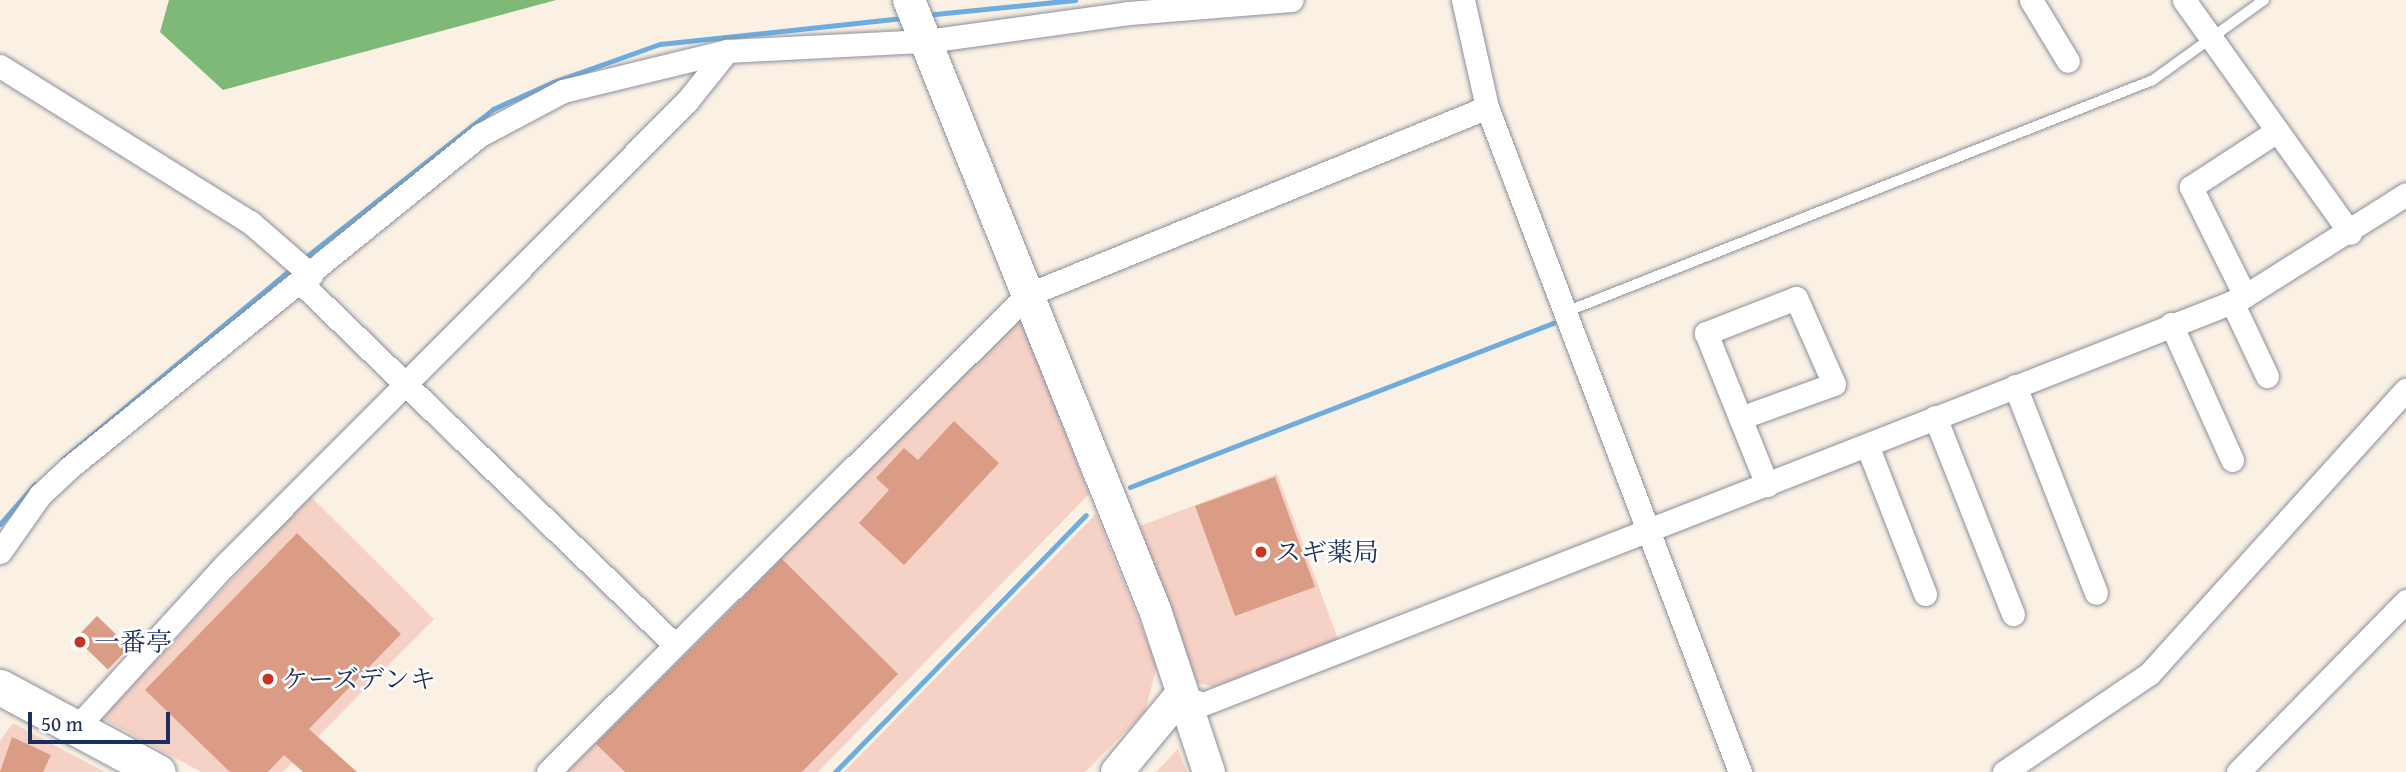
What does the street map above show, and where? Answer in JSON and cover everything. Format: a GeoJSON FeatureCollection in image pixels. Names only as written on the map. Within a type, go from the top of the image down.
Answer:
{"type":"FeatureCollection","features":[{"type":"Feature","properties":{"kind":"main road"},"geometry":{"type":"LineString","coordinates":[[0,687],[158,772]]}},
{"type":"Feature","properties":{"kind":"street"},"geometry":{"type":"LineString","coordinates":[[909,0],[1155,610],[1180,696],[1209,772]]}},
{"type":"Feature","properties":{"kind":"street"},"geometry":{"type":"LineString","coordinates":[[0,552],[40,495],[70,467],[306,279],[480,135],[563,90],[727,51],[927,41],[1128,7],[1291,0]]}},
{"type":"Feature","properties":{"kind":"street"},"geometry":{"type":"LineString","coordinates":[[1463,0],[1487,107],[1646,532],[1740,772]]}},
{"type":"Feature","properties":{"kind":"street"},"geometry":{"type":"LineString","coordinates":[[2031,0],[2068,61]]}},
{"type":"Feature","properties":{"kind":"street"},"geometry":{"type":"LineString","coordinates":[[2184,0],[2350,233]]}},
{"type":"Feature","properties":{"kind":"street"},"geometry":{"type":"LineString","coordinates":[[75,728],[408,382],[687,101],[727,51]]}},
{"type":"Feature","properties":{"kind":"street"},"geometry":{"type":"LineString","coordinates":[[0,66],[250,222],[673,643]]}},
{"type":"Feature","properties":{"kind":"street"},"geometry":{"type":"LineString","coordinates":[[548,772],[673,643],[1027,295],[1487,107]]}},
{"type":"Feature","properties":{"kind":"street"},"geometry":{"type":"LineString","coordinates":[[2267,376],[2238,299],[2190,187],[2277,131]]}},
{"type":"Feature","properties":{"kind":"street"},"geometry":{"type":"LineString","coordinates":[[1180,696],[1203,704],[2238,299],[2350,233],[2406,194]]}},
{"type":"Feature","properties":{"kind":"street"},"geometry":{"type":"LineString","coordinates":[[1740,418],[1834,384],[1796,298],[1706,333],[1740,418],[1767,485]]}},
{"type":"Feature","properties":{"kind":"street"},"geometry":{"type":"LineString","coordinates":[[2171,324],[2232,460]]}},
{"type":"Feature","properties":{"kind":"street"},"geometry":{"type":"LineString","coordinates":[[2015,386],[2096,593]]}},
{"type":"Feature","properties":{"kind":"street"},"geometry":{"type":"LineString","coordinates":[[2004,772],[2149,674],[2406,390]]}},
{"type":"Feature","properties":{"kind":"street"},"geometry":{"type":"LineString","coordinates":[[1935,417],[2013,614]]}},
{"type":"Feature","properties":{"kind":"street"},"geometry":{"type":"LineString","coordinates":[[1867,444],[1925,594]]}},
{"type":"Feature","properties":{"kind":"street"},"geometry":{"type":"LineString","coordinates":[[2238,772],[2406,601]]}},
{"type":"Feature","properties":{"kind":"street"},"geometry":{"type":"LineString","coordinates":[[1117,772],[1180,696]]}},
{"type":"Feature","properties":{"kind":"lane"},"geometry":{"type":"LineString","coordinates":[[1563,313],[2152,80],[2264,0]]}},
{"type":"Feature","properties":{"kind":"shaded area"},"geometry":{"type":"Polygon","coordinates":[[[1021,315],[1089,494],[818,772],[564,772],[1021,315]]]}},
{"type":"Feature","properties":{"kind":"shaded area"},"geometry":{"type":"Polygon","coordinates":[[[1277,474],[1339,642],[1215,687],[1197,683],[1140,526],[1277,474]]]}},
{"type":"Feature","properties":{"kind":"shaded area"},"geometry":{"type":"Polygon","coordinates":[[[310,496],[434,619],[283,772],[201,772],[102,718],[310,496]]]}},
{"type":"Feature","properties":{"kind":"shaded area"},"geometry":{"type":"Polygon","coordinates":[[[1096,514],[1157,665],[1145,712],[1085,772],[844,772],[1096,514]]]}},
{"type":"Feature","properties":{"kind":"shaded area"},"geometry":{"type":"Polygon","coordinates":[[[13,723],[105,772],[0,772],[0,741],[13,723]]]}},
{"type":"Feature","properties":{"kind":"shaded area"},"geometry":{"type":"Polygon","coordinates":[[[1178,749],[1187,772],[1156,772],[1178,749]]]}},
{"type":"Feature","properties":{"kind":"green space"},"geometry":{"type":"Polygon","coordinates":[[[169,0],[556,0],[223,90],[160,32],[169,0]]]}},
{"type":"Feature","properties":{"kind":"building"},"geometry":{"type":"Polygon","coordinates":[[[954,421],[999,463],[904,565],[859,523],[889,490],[876,478],[904,448],[918,460],[954,421]]]}},
{"type":"Feature","properties":{"kind":"building"},"geometry":{"type":"Polygon","coordinates":[[[1275,477],[1315,587],[1235,616],[1195,506],[1275,477]]]}},
{"type":"Feature","properties":{"kind":"building"},"geometry":{"type":"Polygon","coordinates":[[[297,533],[401,634],[309,729],[357,772],[303,772],[284,755],[268,772],[230,772],[145,690],[297,533]]]}},
{"type":"Feature","properties":{"kind":"building"},"geometry":{"type":"Polygon","coordinates":[[[782,559],[898,674],[802,772],[625,772],[596,744],[782,559]]]}},
{"type":"Feature","properties":{"kind":"building"},"geometry":{"type":"Polygon","coordinates":[[[97,616],[129,647],[108,670],[75,638],[97,616]]]}},
{"type":"Feature","properties":{"kind":"building"},"geometry":{"type":"Polygon","coordinates":[[[12,737],[51,755],[43,772],[0,772],[12,737]]]}},
{"type":"Feature","properties":{"kind":"waterway"},"geometry":{"type":"LineString","coordinates":[[925,15],[1075,0]]}},
{"type":"Feature","properties":{"kind":"waterway"},"geometry":{"type":"LineString","coordinates":[[302,260],[493,109],[553,82],[660,44],[905,18]]}},
{"type":"Feature","properties":{"kind":"waterway"},"geometry":{"type":"LineString","coordinates":[[63,459],[292,268]]}},
{"type":"Feature","properties":{"kind":"waterway"},"geometry":{"type":"LineString","coordinates":[[1130,487],[1553,323]]}},
{"type":"Feature","properties":{"kind":"waterway"},"geometry":{"type":"LineString","coordinates":[[0,524],[35,484]]}},
{"type":"Feature","properties":{"kind":"waterway"},"geometry":{"type":"LineString","coordinates":[[835,772],[1086,515]]}},
{"type":"Feature","properties":{"kind":"place","name":"スギ薬局"},"geometry":{"type":"Point","coordinates":[1261,552]}},
{"type":"Feature","properties":{"kind":"place","name":"一番亭"},"geometry":{"type":"Point","coordinates":[80,642]}},
{"type":"Feature","properties":{"kind":"place","name":"ケーズデンキ"},"geometry":{"type":"Point","coordinates":[268,679]}}]}
